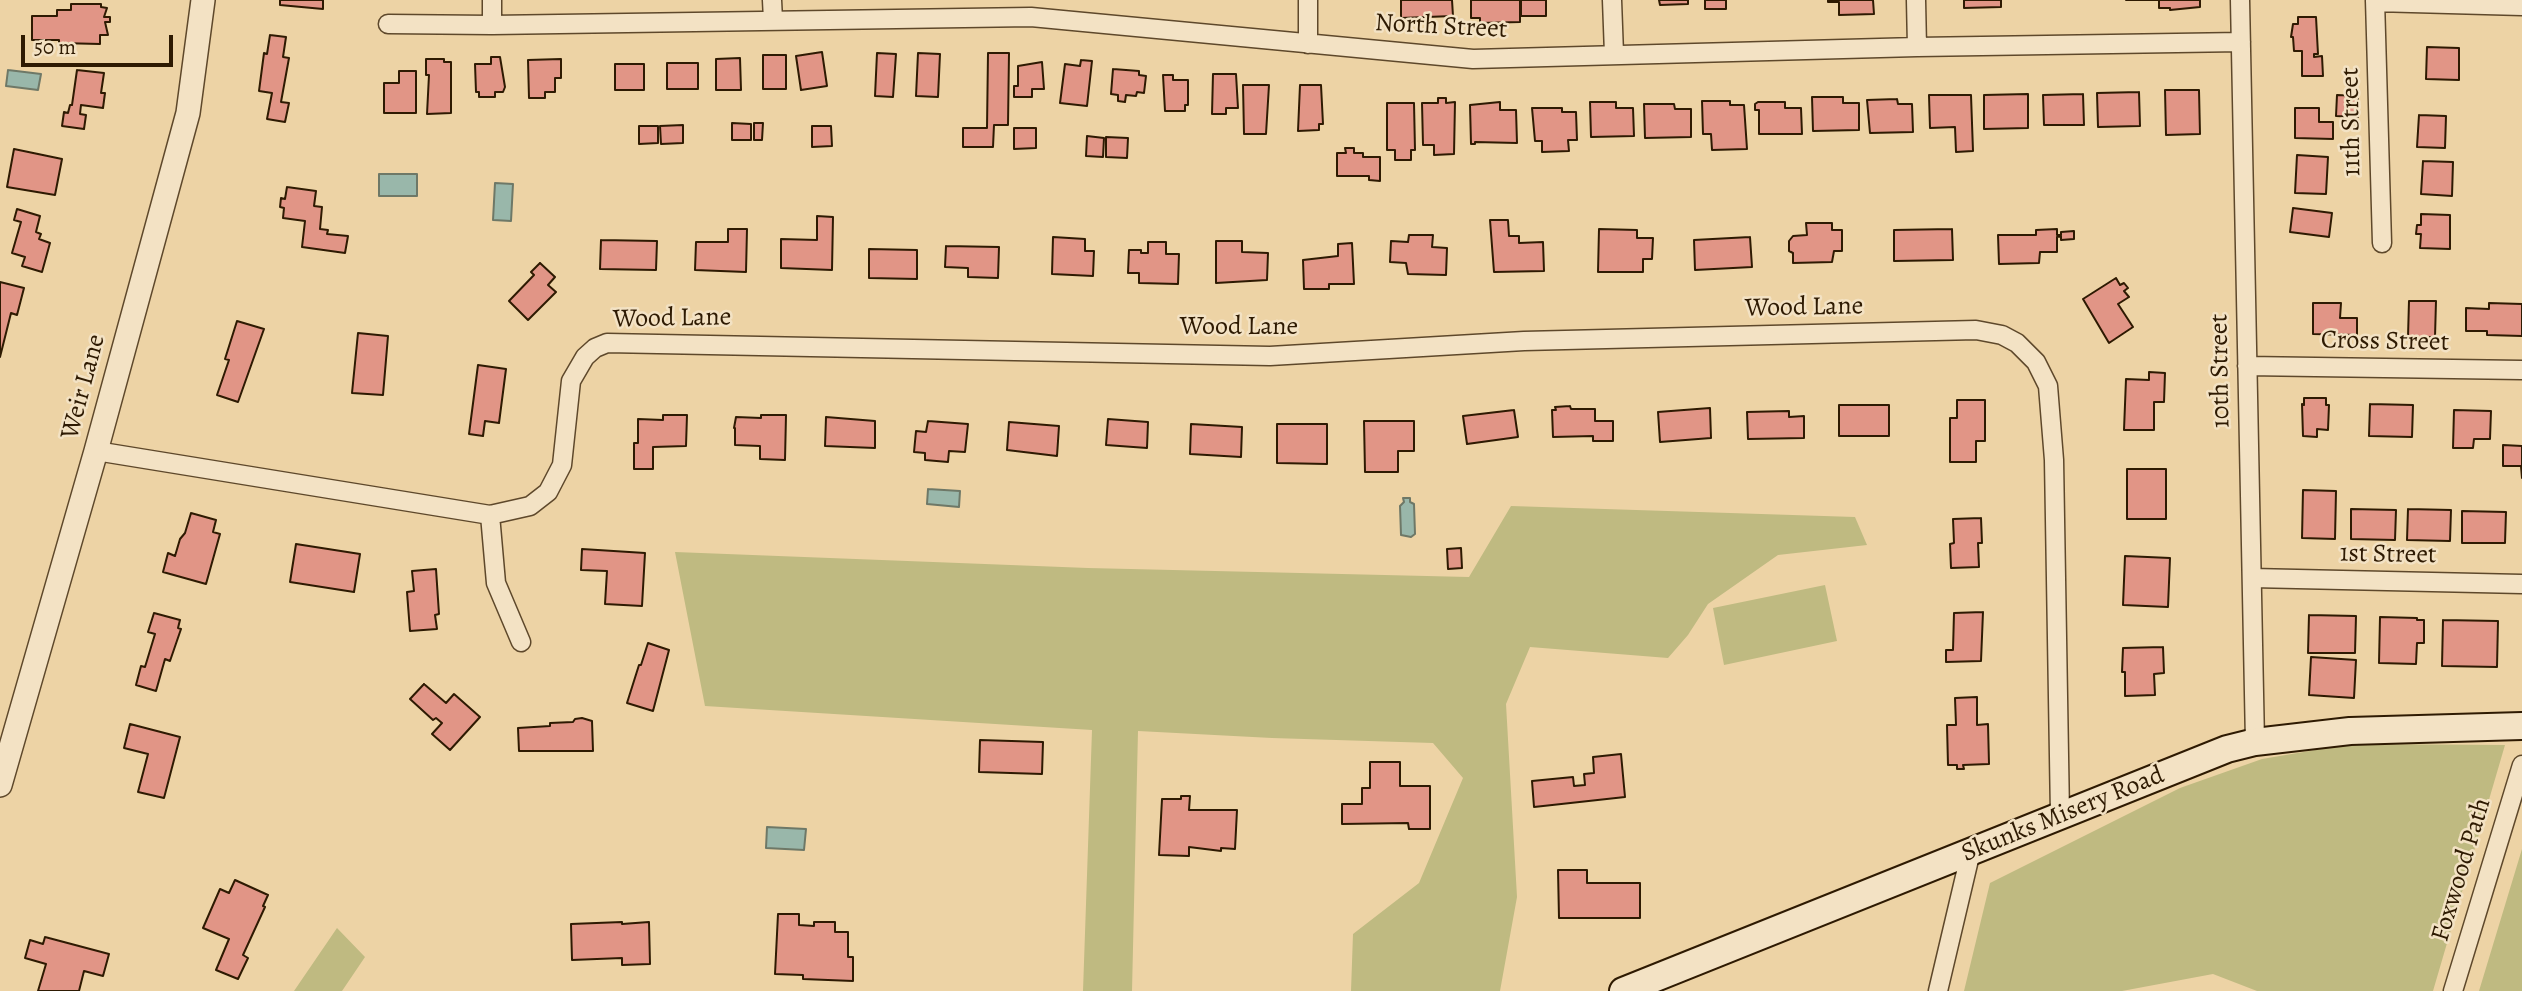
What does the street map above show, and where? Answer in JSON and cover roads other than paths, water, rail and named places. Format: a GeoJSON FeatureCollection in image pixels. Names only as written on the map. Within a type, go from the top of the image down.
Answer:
{"type":"FeatureCollection","features":[{"type":"Feature","properties":{"kind":"main road","name":"Skunks Misery Road"},"geometry":{"type":"LineString","coordinates":[[1623,991],[2227,749],[2255,742],[2350,731],[2522,726]]}},
{"type":"Feature","properties":{"kind":"street","name":"Weir Lane"},"geometry":{"type":"LineString","coordinates":[[0,785],[96,451],[188,113],[204,0]]}},
{"type":"Feature","properties":{"kind":"street"},"geometry":{"type":"LineString","coordinates":[[492,0],[492,25]]}},
{"type":"Feature","properties":{"kind":"street"},"geometry":{"type":"LineString","coordinates":[[772,0],[773,20]]}},
{"type":"Feature","properties":{"kind":"street"},"geometry":{"type":"LineString","coordinates":[[1308,0],[1308,44]]}},
{"type":"Feature","properties":{"kind":"street"},"geometry":{"type":"LineString","coordinates":[[1612,0],[1614,54]]}},
{"type":"Feature","properties":{"kind":"street"},"geometry":{"type":"LineString","coordinates":[[1916,0],[1917,47]]}},
{"type":"Feature","properties":{"kind":"street","name":"10th Street"},"geometry":{"type":"LineString","coordinates":[[2240,0],[2255,742]]}},
{"type":"Feature","properties":{"kind":"street"},"geometry":{"type":"LineString","coordinates":[[2375,1],[2522,6]]}},
{"type":"Feature","properties":{"kind":"street","name":"11th Street"},"geometry":{"type":"LineString","coordinates":[[2375,1],[2382,243]]}},
{"type":"Feature","properties":{"kind":"street","name":"North Street"},"geometry":{"type":"LineString","coordinates":[[388,24],[773,20],[1031,9],[1308,44],[1449,58],[2241,42]]}},
{"type":"Feature","properties":{"kind":"street","name":"Wood Lane"},"geometry":{"type":"LineString","coordinates":[[96,451],[490,515],[530,506],[548,492],[562,465],[571,381],[585,357],[594,348],[607,343],[1270,356],[1524,341],[1976,330],[2002,335],[2017,343],[2036,362],[2048,386],[2054,460],[2060,815]]}},
{"type":"Feature","properties":{"kind":"street","name":"Cross Street"},"geometry":{"type":"LineString","coordinates":[[2247,366],[2522,370]]}},
{"type":"Feature","properties":{"kind":"street"},"geometry":{"type":"LineString","coordinates":[[490,515],[496,583],[521,642]]}},
{"type":"Feature","properties":{"kind":"street","name":"1st Street"},"geometry":{"type":"LineString","coordinates":[[2252,578],[2522,584]]}},
{"type":"Feature","properties":{"kind":"street","name":"Foxwood Path"},"geometry":{"type":"LineString","coordinates":[[2453,991],[2522,765]]}},
{"type":"Feature","properties":{"kind":"street"},"geometry":{"type":"LineString","coordinates":[[1938,991],[1972,851]]}}]}
